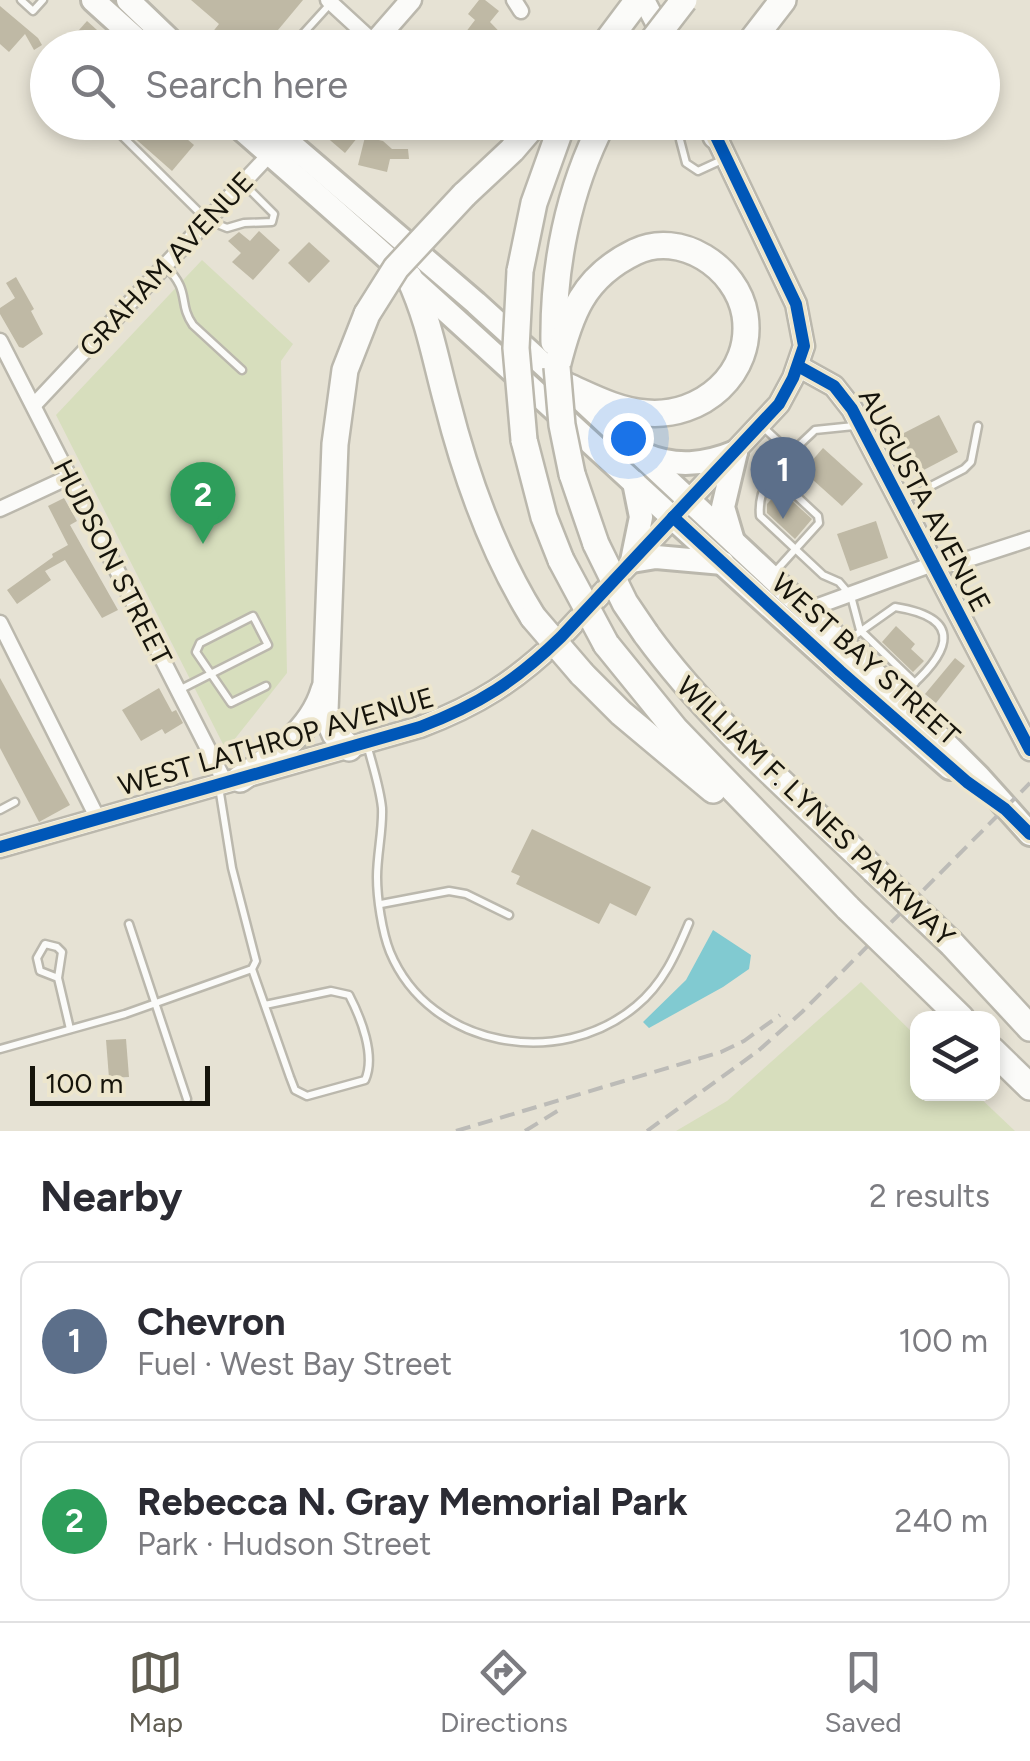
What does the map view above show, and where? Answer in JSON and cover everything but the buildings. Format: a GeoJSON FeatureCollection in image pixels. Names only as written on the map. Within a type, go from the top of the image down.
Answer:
{"type":"FeatureCollection","features":[{"type":"Feature","properties":{"kind":"highway"},"geometry":{"type":"LineString","coordinates":[[616,30],[641,0]]}},
{"type":"Feature","properties":{"kind":"highway"},"geometry":{"type":"LineString","coordinates":[[661,30],[684,0]]}},
{"type":"Feature","properties":{"kind":"highway"},"geometry":{"type":"LineString","coordinates":[[760,30],[783,0]]}},
{"type":"Feature","properties":{"kind":"highway"},"geometry":{"type":"LineString","coordinates":[[358,745],[328,724],[324,710],[335,444],[345,370],[368,314],[396,268],[521,140]]}},
{"type":"Feature","properties":{"kind":"highway","name":"WILLIAM F. LYNES PARKWAY"},"geometry":{"type":"LineString","coordinates":[[557,140],[534,203],[520,271],[516,348],[524,440],[544,517],[561,560],[606,644],[675,730],[953,1011]]}},
{"type":"Feature","properties":{"kind":"highway"},"geometry":{"type":"LineString","coordinates":[[559,339],[586,290],[612,263],[647,246],[687,248],[712,262],[736,290],[745,315],[744,339],[739,360],[714,396],[664,414],[609,404],[562,377],[559,339],[556,278],[576,185],[595,140]]}},
{"type":"Feature","properties":{"kind":"highway"},"geometry":{"type":"LineString","coordinates":[[410,277],[427,315],[465,466],[494,542],[532,617],[621,713],[848,908]]}},
{"type":"Feature","properties":{"kind":"highway","name":"WILLIAM F. LYNES PARKWAY"},"geometry":{"type":"LineString","coordinates":[[562,377],[562,425],[572,474],[596,544],[625,603],[646,634],[708,708],[952,944],[1030,1028]]}},
{"type":"Feature","properties":{"kind":"highway"},"geometry":{"type":"LineString","coordinates":[[229,783],[297,734],[320,702],[325,686]]}},
{"type":"Feature","properties":{"kind":"highway"},"geometry":{"type":"LineString","coordinates":[[1000,1058],[1030,1086]]}},
{"type":"Feature","properties":{"kind":"main road"},"geometry":{"type":"LineString","coordinates":[[93,0],[126,30]]}},
{"type":"Feature","properties":{"kind":"main road"},"geometry":{"type":"LineString","coordinates":[[128,0],[159,30]]}},
{"type":"Feature","properties":{"kind":"main road"},"geometry":{"type":"LineString","coordinates":[[387,30],[411,0]]}},
{"type":"Feature","properties":{"kind":"main road"},"geometry":{"type":"LineString","coordinates":[[641,0],[658,30]]}},
{"type":"Feature","properties":{"kind":"main road","name":"WEST BAY STREET"},"geometry":{"type":"LineString","coordinates":[[285,140],[410,277],[632,479],[733,541],[807,610],[852,637],[907,690],[1030,834]]}},
{"type":"Feature","properties":{"kind":"main road","name":"WEST BAY STREET"},"geometry":{"type":"LineString","coordinates":[[285,140],[562,377],[636,451],[723,563],[853,683],[967,782],[1005,809]]}},
{"type":"Feature","properties":{"kind":"main road"},"geometry":{"type":"LineString","coordinates":[[720,140],[796,304],[804,332],[798,366]]}},
{"type":"Feature","properties":{"kind":"main road","name":"AUGUSTA AVENUE"},"geometry":{"type":"LineString","coordinates":[[798,366],[834,386],[860,425],[1030,750]]}},
{"type":"Feature","properties":{"kind":"main road","name":"WEST LATHROP AVENUE"},"geometry":{"type":"LineString","coordinates":[[2,841],[229,783],[468,709],[531,666],[561,637],[762,425],[779,404],[798,366]]}},
{"type":"Feature","properties":{"kind":"main road"},"geometry":{"type":"LineString","coordinates":[[636,451],[664,462],[683,464],[716,460],[736,452]]}},
{"type":"Feature","properties":{"kind":"main road"},"geometry":{"type":"LineString","coordinates":[[733,541],[723,507],[736,452]]}},
{"type":"Feature","properties":{"kind":"main road"},"geometry":{"type":"LineString","coordinates":[[632,479],[641,517],[632,561],[656,557],[723,563]]}},
{"type":"Feature","properties":{"kind":"street"},"geometry":{"type":"LineString","coordinates":[[330,2],[358,30]]}},
{"type":"Feature","properties":{"kind":"street","name":"GRAHAM AVENUE"},"geometry":{"type":"LineString","coordinates":[[34,405],[283,140]]}},
{"type":"Feature","properties":{"kind":"street","name":"HUDSON STREET"},"geometry":{"type":"LineString","coordinates":[[0,342],[229,783]]}},
{"type":"Feature","properties":{"kind":"street"},"geometry":{"type":"LineString","coordinates":[[0,509],[69,476]]}},
{"type":"Feature","properties":{"kind":"street"},"geometry":{"type":"LineString","coordinates":[[807,610],[934,564],[953,564],[1030,539]]}},
{"type":"Feature","properties":{"kind":"street"},"geometry":{"type":"LineString","coordinates":[[0,623],[98,819]]}},
{"type":"Feature","properties":{"kind":"lane"},"geometry":{"type":"LineString","coordinates":[[21,0],[33,10],[43,0]]}},
{"type":"Feature","properties":{"kind":"lane"},"geometry":{"type":"LineString","coordinates":[[306,30],[330,2]]}},
{"type":"Feature","properties":{"kind":"lane"},"geometry":{"type":"LineString","coordinates":[[126,140],[207,220],[227,228],[272,222],[274,214],[243,183]]}},
{"type":"Feature","properties":{"kind":"lane"},"geometry":{"type":"LineString","coordinates":[[682,140],[680,149],[698,171],[714,140]]}},
{"type":"Feature","properties":{"kind":"lane"},"geometry":{"type":"LineString","coordinates":[[164,265],[180,281],[187,316],[193,325],[242,370]]}},
{"type":"Feature","properties":{"kind":"lane"},"geometry":{"type":"LineString","coordinates":[[762,425],[792,453]]}},
{"type":"Feature","properties":{"kind":"lane"},"geometry":{"type":"LineString","coordinates":[[852,637],[850,596],[839,582],[822,575],[760,516],[759,502],[766,478],[814,430],[860,425]]}},
{"type":"Feature","properties":{"kind":"lane"},"geometry":{"type":"LineString","coordinates":[[900,502],[964,469],[971,462],[978,426]]}},
{"type":"Feature","properties":{"kind":"lane"},"geometry":{"type":"LineString","coordinates":[[771,576],[819,523],[818,516],[772,473]]}},
{"type":"Feature","properties":{"kind":"lane"},"geometry":{"type":"LineString","coordinates":[[852,637],[896,607],[922,611],[940,626],[944,644],[938,659],[907,690]]}},
{"type":"Feature","properties":{"kind":"lane"},"geometry":{"type":"LineString","coordinates":[[178,690],[211,676],[268,645],[253,616],[200,643],[196,652],[211,676],[231,703],[266,686]]}},
{"type":"Feature","properties":{"kind":"lane"},"geometry":{"type":"LineString","coordinates":[[358,745],[382,807],[377,879],[389,950],[422,998],[444,1017],[480,1035],[504,1041],[566,1041],[607,1026],[637,1006],[658,984],[674,960],[689,923]]}},
{"type":"Feature","properties":{"kind":"lane"},"geometry":{"type":"LineString","coordinates":[[229,783],[232,868],[256,960],[252,969],[295,1090],[307,1096],[365,1080],[371,1067],[349,996],[332,991],[265,1005]]}},
{"type":"Feature","properties":{"kind":"lane"},"geometry":{"type":"LineString","coordinates":[[0,810],[15,802]]}},
{"type":"Feature","properties":{"kind":"lane"},"geometry":{"type":"LineString","coordinates":[[381,904],[450,890],[509,914]]}},
{"type":"Feature","properties":{"kind":"lane"},"geometry":{"type":"LineString","coordinates":[[130,924],[187,1100]]}},
{"type":"Feature","properties":{"kind":"lane"},"geometry":{"type":"LineString","coordinates":[[58,978],[40,971],[37,958],[45,944],[62,952],[58,978],[70,1029]]}},
{"type":"Feature","properties":{"kind":"lane"},"geometry":{"type":"LineString","coordinates":[[0,1049],[156,1004],[252,969]]}},
{"type":"Feature","properties":{"kind":"green space"},"geometry":{"type":"Polygon","coordinates":[[[202,260],[293,344],[281,361],[287,673],[226,750],[56,415],[202,260]]]}},
{"type":"Feature","properties":{"kind":"green space"},"geometry":{"type":"Polygon","coordinates":[[[861,982],[910,1030],[910,1101],[983,1101],[1015,1131],[676,1131],[727,1101],[861,982]]]}},
{"type":"Feature","properties":{"kind":"water"},"geometry":{"type":"Polygon","coordinates":[[[713,930],[751,955],[749,969],[649,1028],[643,1022],[686,980],[713,930]]]}},
{"type":"Feature","properties":{"kind":"railway"},"geometry":{"type":"LineString","coordinates":[[647,1131],[758,1051],[802,1012],[1030,783]]}},
{"type":"Feature","properties":{"kind":"railway"},"geometry":{"type":"LineString","coordinates":[[456,1131],[721,1052],[780,1015]]}},
{"type":"Feature","properties":{"kind":"railway"},"geometry":{"type":"LineString","coordinates":[[525,1131],[559,1110]]}},
{"type":"Feature","properties":{"kind":"cycle path"},"geometry":{"type":"LineString","coordinates":[[0,847],[420,727],[495,690],[561,637],[779,404],[804,346],[796,304],[718,140]]}},
{"type":"Feature","properties":{"kind":"cycle path"},"geometry":{"type":"LineString","coordinates":[[798,366],[834,386],[852,409],[1030,750]]}},
{"type":"Feature","properties":{"kind":"cycle path"},"geometry":{"type":"LineString","coordinates":[[673,517],[840,671],[1030,834]]}},
{"type":"Feature","properties":{"kind":"place","name":"Chevron"},"geometry":{"type":"Point","coordinates":[783,519]}},
{"type":"Feature","properties":{"kind":"place","name":"Rebecca N. Gray Memorial Park"},"geometry":{"type":"Point","coordinates":[203,544]}}]}
